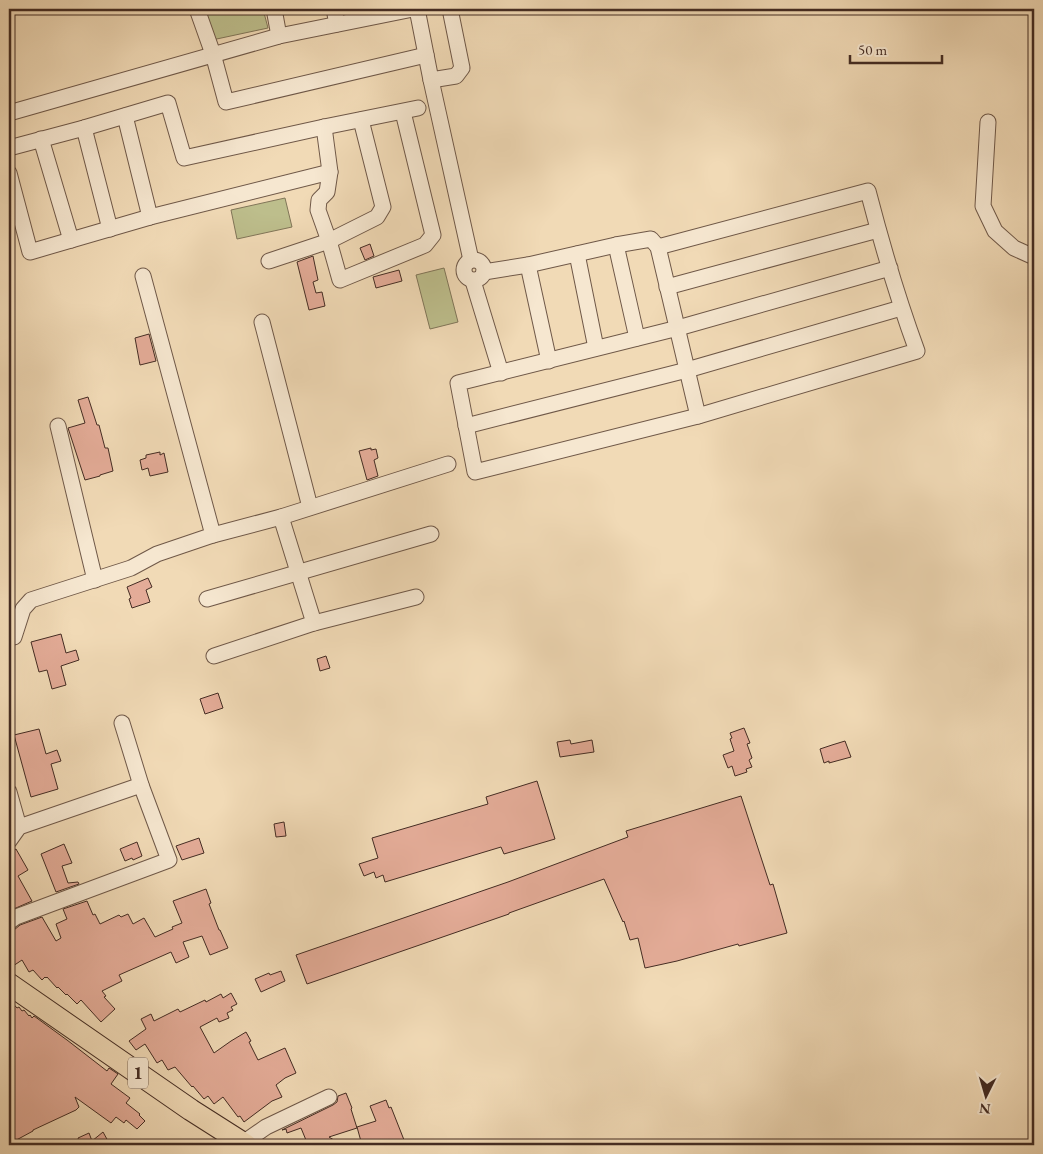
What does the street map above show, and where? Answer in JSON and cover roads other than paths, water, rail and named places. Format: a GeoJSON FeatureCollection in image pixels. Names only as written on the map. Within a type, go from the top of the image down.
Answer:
{"type":"FeatureCollection","features":[{"type":"Feature","properties":{"kind":"highway","name":"1"},"geometry":{"type":"LineString","coordinates":[[9,984],[191,1110],[245,1144]]}},
{"type":"Feature","properties":{"kind":"street"},"geometry":{"type":"LineString","coordinates":[[197,9],[213,54],[226,102],[426,55]]}},
{"type":"Feature","properties":{"kind":"street"},"geometry":{"type":"LineString","coordinates":[[274,9],[279,36]]}},
{"type":"Feature","properties":{"kind":"street"},"geometry":{"type":"LineString","coordinates":[[334,9],[337,24]]}},
{"type":"Feature","properties":{"kind":"street"},"geometry":{"type":"LineString","coordinates":[[9,113],[279,36],[393,11],[413,9]]}},
{"type":"Feature","properties":{"kind":"street"},"geometry":{"type":"LineString","coordinates":[[417,9],[471,260],[465,264],[463,272],[467,278],[479,277],[616,245],[651,239],[658,247],[698,416]]}},
{"type":"Feature","properties":{"kind":"street"},"geometry":{"type":"LineString","coordinates":[[431,80],[456,76],[462,68],[450,9]]}},
{"type":"Feature","properties":{"kind":"street"},"geometry":{"type":"LineString","coordinates":[[9,148],[168,104],[184,158],[324,128],[411,110],[433,235],[425,245],[340,280],[318,210],[319,200],[327,192],[330,172],[324,128]]}},
{"type":"Feature","properties":{"kind":"street"},"geometry":{"type":"LineString","coordinates":[[125,116],[150,216]]}},
{"type":"Feature","properties":{"kind":"street"},"geometry":{"type":"LineString","coordinates":[[269,261],[329,241],[377,217],[383,207],[362,120]]}},
{"type":"Feature","properties":{"kind":"street"},"geometry":{"type":"LineString","coordinates":[[988,122],[984,206],[995,231],[1014,248],[1034,256]]}},
{"type":"Feature","properties":{"kind":"street"},"geometry":{"type":"LineString","coordinates":[[84,128],[110,229]]}},
{"type":"Feature","properties":{"kind":"street"},"geometry":{"type":"LineString","coordinates":[[40,139],[71,240]]}},
{"type":"Feature","properties":{"kind":"street"},"geometry":{"type":"LineString","coordinates":[[9,173],[30,252],[150,216],[330,172]]}},
{"type":"Feature","properties":{"kind":"street"},"geometry":{"type":"LineString","coordinates":[[658,247],[868,191],[878,230],[890,268],[901,308],[916,351],[698,416],[475,472],[458,383],[678,328],[890,268]]}},
{"type":"Feature","properties":{"kind":"street"},"geometry":{"type":"LineString","coordinates":[[667,288],[878,230]]}},
{"type":"Feature","properties":{"kind":"street"},"geometry":{"type":"LineString","coordinates":[[616,245],[637,338]]}},
{"type":"Feature","properties":{"kind":"street"},"geometry":{"type":"LineString","coordinates":[[577,254],[596,348]]}},
{"type":"Feature","properties":{"kind":"street"},"geometry":{"type":"LineString","coordinates":[[528,265],[549,361]]}},
{"type":"Feature","properties":{"kind":"street"},"geometry":{"type":"LineString","coordinates":[[143,276],[213,535]]}},
{"type":"Feature","properties":{"kind":"street"},"geometry":{"type":"LineString","coordinates":[[479,277],[501,373]]}},
{"type":"Feature","properties":{"kind":"street"},"geometry":{"type":"LineString","coordinates":[[466,426],[687,370],[901,308]]}},
{"type":"Feature","properties":{"kind":"street"},"geometry":{"type":"LineString","coordinates":[[262,322],[310,507]]}},
{"type":"Feature","properties":{"kind":"street"},"geometry":{"type":"LineString","coordinates":[[58,426],[95,580]]}},
{"type":"Feature","properties":{"kind":"street"},"geometry":{"type":"LineString","coordinates":[[9,638],[14,637],[23,609],[32,600],[130,568],[157,554],[213,535],[281,517],[448,464]]}},
{"type":"Feature","properties":{"kind":"street"},"geometry":{"type":"LineString","coordinates":[[281,517],[314,623]]}},
{"type":"Feature","properties":{"kind":"street"},"geometry":{"type":"LineString","coordinates":[[207,599],[431,534]]}},
{"type":"Feature","properties":{"kind":"street"},"geometry":{"type":"LineString","coordinates":[[214,656],[314,623],[416,597]]}},
{"type":"Feature","properties":{"kind":"street"},"geometry":{"type":"LineString","coordinates":[[9,922],[16,917],[169,860],[141,784],[122,723]]}},
{"type":"Feature","properties":{"kind":"street"},"geometry":{"type":"LineString","coordinates":[[9,841],[20,827],[141,784]]}},
{"type":"Feature","properties":{"kind":"street"},"geometry":{"type":"LineString","coordinates":[[9,792],[20,827]]}},
{"type":"Feature","properties":{"kind":"street"},"geometry":{"type":"LineString","coordinates":[[245,1144],[266,1127],[329,1097]]}}]}
